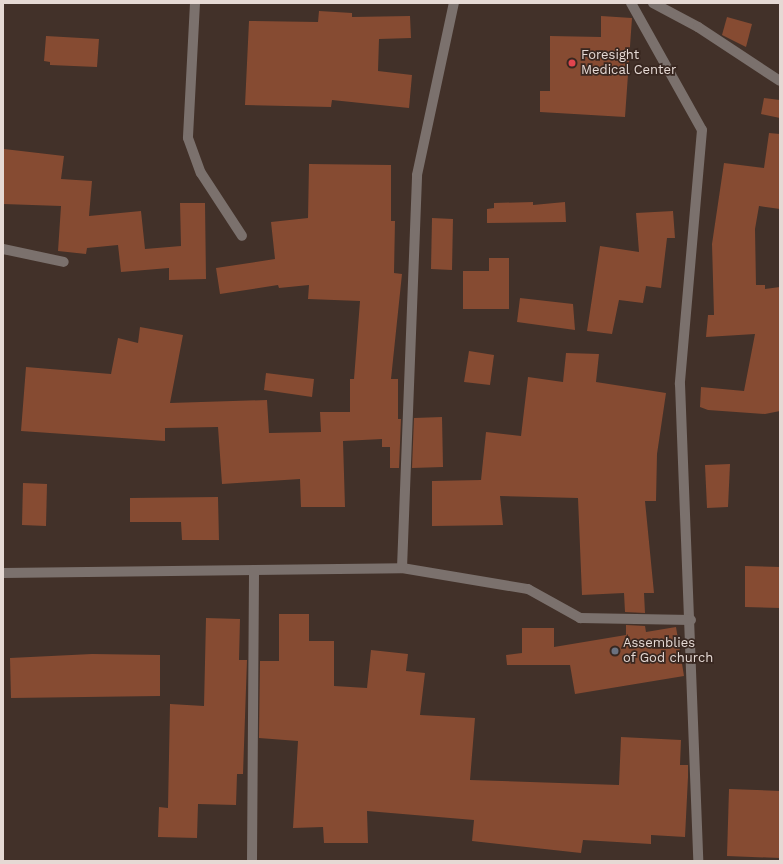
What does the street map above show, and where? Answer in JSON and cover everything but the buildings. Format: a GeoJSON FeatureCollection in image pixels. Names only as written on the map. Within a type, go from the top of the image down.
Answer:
{"type":"FeatureCollection","features":[{"type":"Feature","properties":{"kind":"street"},"geometry":{"type":"LineString","coordinates":[[195,3],[188,138],[201,173],[242,236]]}},
{"type":"Feature","properties":{"kind":"street"},"geometry":{"type":"LineString","coordinates":[[402,568],[417,175],[454,3]]}},
{"type":"Feature","properties":{"kind":"street"},"geometry":{"type":"LineString","coordinates":[[631,3],[702,130],[680,384],[691,620],[698,861]]}},
{"type":"Feature","properties":{"kind":"street"},"geometry":{"type":"LineString","coordinates":[[652,3],[698,27],[780,81]]}},
{"type":"Feature","properties":{"kind":"street"},"geometry":{"type":"LineString","coordinates":[[3,249],[64,262]]}},
{"type":"Feature","properties":{"kind":"street"},"geometry":{"type":"LineString","coordinates":[[3,573],[402,568],[528,588],[580,618],[691,620]]}},
{"type":"Feature","properties":{"kind":"street"},"geometry":{"type":"LineString","coordinates":[[252,861],[254,570]]}},
{"type":"Feature","properties":{"kind":"place","name":"Foresight Medical Center"},"geometry":{"type":"Point","coordinates":[572,63]}},
{"type":"Feature","properties":{"kind":"place","name":"Assemblies of God church"},"geometry":{"type":"Point","coordinates":[615,651]}}]}
